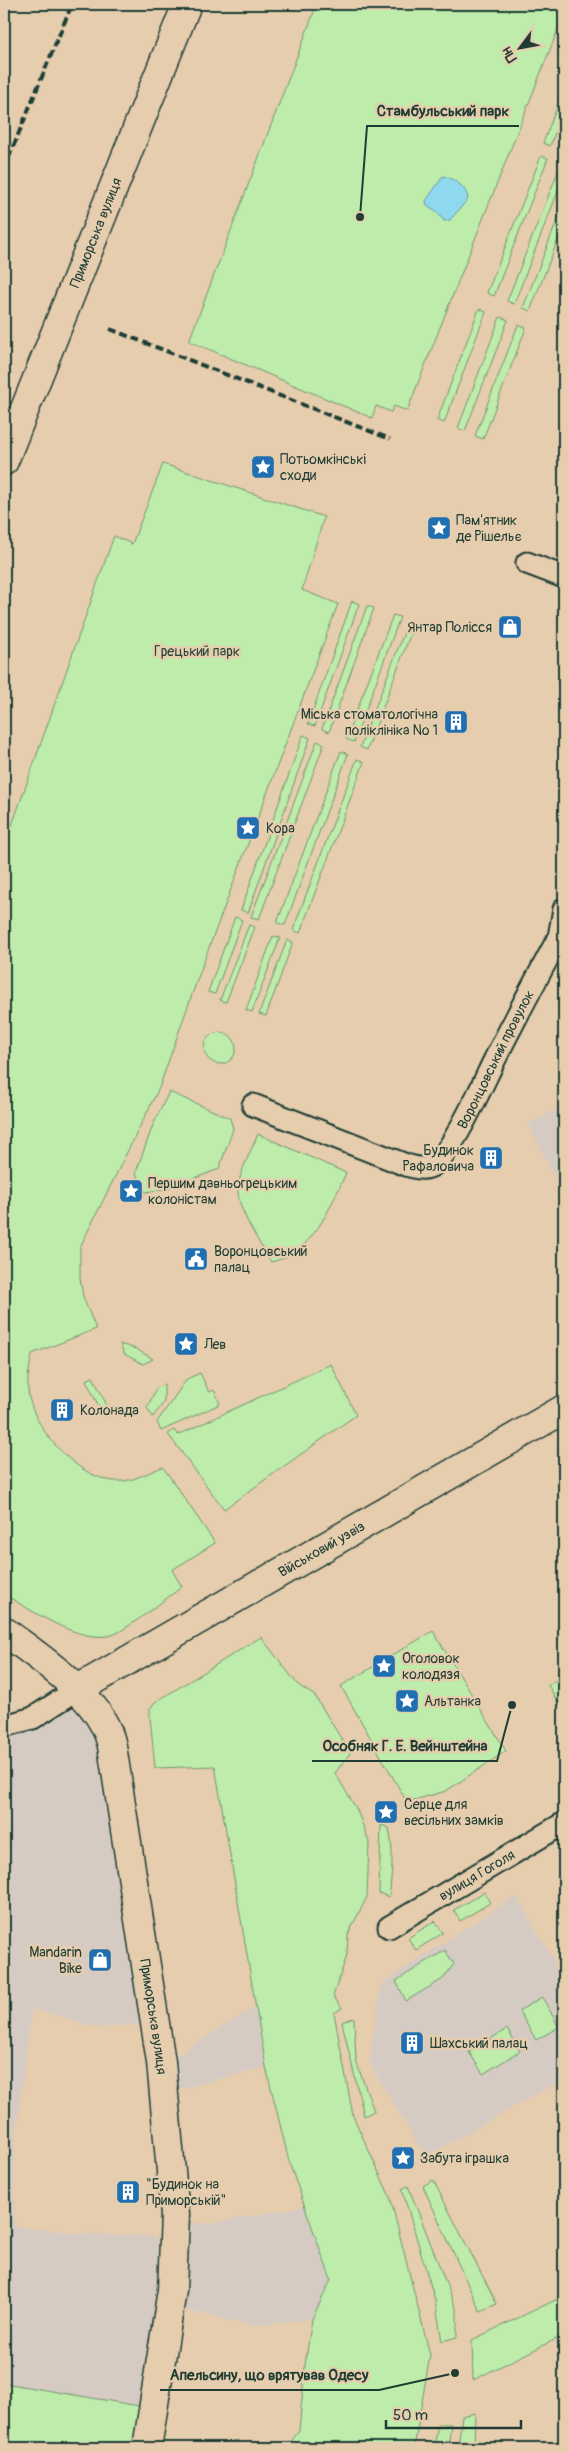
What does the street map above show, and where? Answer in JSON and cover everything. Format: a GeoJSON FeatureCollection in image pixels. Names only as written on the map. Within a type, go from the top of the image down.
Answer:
{"type":"FeatureCollection","features":[{"type":"Feature","properties":{"kind":"main road","name":"Приморська вулиця"},"geometry":{"type":"LineString","coordinates":[[4,461],[187,4]]}},
{"type":"Feature","properties":{"kind":"main road","name":"Військовий узвіз"},"geometry":{"type":"LineString","coordinates":[[78,1689],[564,1409]]}},
{"type":"Feature","properties":{"kind":"main road","name":"Приморська вулиця"},"geometry":{"type":"LineString","coordinates":[[4,1631],[78,1689],[105,1728],[111,1742],[161,2062],[175,2215],[172,2290],[147,2448]]}},
{"type":"Feature","properties":{"kind":"street"},"geometry":{"type":"LineString","coordinates":[[527,563],[564,578]]}},
{"type":"Feature","properties":{"kind":"street","name":"Воронцовський провулок"},"geometry":{"type":"LineString","coordinates":[[253,1106],[406,1165],[427,1168],[434,1164],[441,1158],[468,1113],[559,937],[564,909]]}},
{"type":"Feature","properties":{"kind":"street"},"geometry":{"type":"LineString","coordinates":[[4,1726],[33,1718],[78,1689]]}},
{"type":"Feature","properties":{"kind":"street","name":"вулиця Гоголя"},"geometry":{"type":"LineString","coordinates":[[389,1927],[564,1823]]}},
{"type":"Feature","properties":{"kind":"shaded area"},"geometry":{"type":"Polygon","coordinates":[[[564,1106],[564,1197],[528,1124],[564,1106]]]}},
{"type":"Feature","properties":{"kind":"shaded area"},"geometry":{"type":"Polygon","coordinates":[[[79,1690],[104,1730],[150,2023],[98,2028],[32,2009],[15,2143],[14,2226],[86,2234],[149,2236],[173,2242],[151,2408],[4,2383],[4,1727],[79,1690]]]}},
{"type":"Feature","properties":{"kind":"shaded area"},"geometry":{"type":"Polygon","coordinates":[[[516,1895],[564,1978],[564,2079],[425,2157],[369,2063],[381,1984],[516,1895]]]}},
{"type":"Feature","properties":{"kind":"shaded area"},"geometry":{"type":"Polygon","coordinates":[[[255,2007],[266,2067],[165,2093],[163,2063],[255,2007]]]}},
{"type":"Feature","properties":{"kind":"shaded area"},"geometry":{"type":"Polygon","coordinates":[[[305,2206],[331,2280],[312,2319],[254,2326],[171,2307],[176,2221],[209,2224],[305,2206]]]}},
{"type":"Feature","properties":{"kind":"green space"},"geometry":{"type":"Polygon","coordinates":[[[317,4],[564,4],[564,14],[407,411],[394,406],[391,412],[376,406],[372,418],[189,341],[317,4]]]}},
{"type":"Feature","properties":{"kind":"green space"},"geometry":{"type":"Polygon","coordinates":[[[564,89],[564,110],[550,146],[543,143],[564,89]]]}},
{"type":"Feature","properties":{"kind":"green space"},"geometry":{"type":"Polygon","coordinates":[[[541,156],[548,158],[494,296],[487,293],[541,156]]]}},
{"type":"Feature","properties":{"kind":"green space"},"geometry":{"type":"Polygon","coordinates":[[[561,164],[564,165],[564,176],[514,304],[507,301],[561,164]]]}},
{"type":"Feature","properties":{"kind":"green space"},"geometry":{"type":"Polygon","coordinates":[[[564,203],[564,224],[530,311],[523,308],[564,203]]]}},
{"type":"Feature","properties":{"kind":"green space"},"geometry":{"type":"Polygon","coordinates":[[[479,309],[486,312],[444,423],[437,420],[479,309]]]}},
{"type":"Feature","properties":{"kind":"green space"},"geometry":{"type":"Polygon","coordinates":[[[500,317],[508,320],[465,431],[458,428],[500,317]]]}},
{"type":"Feature","properties":{"kind":"green space"},"geometry":{"type":"Polygon","coordinates":[[[518,325],[526,328],[483,439],[475,436],[518,325]]]}},
{"type":"Feature","properties":{"kind":"green space","name":"Грецький парк"},"geometry":{"type":"Polygon","coordinates":[[[163,464],[324,517],[302,590],[338,604],[201,969],[159,1088],[80,1247],[80,1278],[83,1297],[96,1329],[32,1354],[28,1385],[31,1404],[48,1436],[61,1451],[75,1464],[91,1474],[107,1480],[128,1480],[163,1467],[215,1543],[172,1570],[182,1587],[118,1632],[112,1635],[99,1636],[85,1635],[56,1624],[4,1594],[4,848],[114,536],[132,544],[163,464]]]}},
{"type":"Feature","properties":{"kind":"green space"},"geometry":{"type":"Polygon","coordinates":[[[352,601],[359,604],[315,726],[308,724],[352,601]]]}},
{"type":"Feature","properties":{"kind":"green space"},"geometry":{"type":"Polygon","coordinates":[[[367,606],[374,608],[329,732],[322,729],[367,606]]]}},
{"type":"Feature","properties":{"kind":"green space"},"geometry":{"type":"Polygon","coordinates":[[[393,615],[400,617],[354,742],[346,739],[393,615]]]}},
{"type":"Feature","properties":{"kind":"green space"},"geometry":{"type":"Polygon","coordinates":[[[409,620],[415,622],[367,750],[360,747],[409,620]]]}},
{"type":"Feature","properties":{"kind":"green space"},"geometry":{"type":"Polygon","coordinates":[[[303,735],[310,738],[248,913],[241,910],[303,735]]]}},
{"type":"Feature","properties":{"kind":"green space"},"geometry":{"type":"Polygon","coordinates":[[[317,741],[324,744],[259,919],[251,917],[317,741]]]}},
{"type":"Feature","properties":{"kind":"green space"},"geometry":{"type":"Polygon","coordinates":[[[341,751],[348,754],[285,925],[277,923],[341,751]]]}},
{"type":"Feature","properties":{"kind":"green space"},"geometry":{"type":"Polygon","coordinates":[[[357,759],[364,762],[300,933],[293,930],[357,759]]]}},
{"type":"Feature","properties":{"kind":"green space"},"geometry":{"type":"Polygon","coordinates":[[[235,917],[242,920],[215,994],[208,992],[235,917]]]}},
{"type":"Feature","properties":{"kind":"green space"},"geometry":{"type":"Polygon","coordinates":[[[249,925],[255,927],[226,1002],[220,1000],[249,925]]]}},
{"type":"Feature","properties":{"kind":"green space"},"geometry":{"type":"Polygon","coordinates":[[[273,936],[280,938],[252,1012],[246,1010],[273,936]]]}},
{"type":"Feature","properties":{"kind":"green space"},"geometry":{"type":"Polygon","coordinates":[[[287,940],[293,942],[266,1016],[259,1014],[287,940]]]}},
{"type":"Feature","properties":{"kind":"green space"},"geometry":{"type":"Polygon","coordinates":[[[220,1032],[226,1033],[231,1037],[235,1042],[235,1054],[231,1059],[226,1063],[220,1064],[214,1063],[209,1059],[205,1054],[204,1048],[205,1042],[209,1037],[214,1033],[220,1032]]]}},
{"type":"Feature","properties":{"kind":"green space"},"geometry":{"type":"Polygon","coordinates":[[[169,1092],[230,1118],[233,1129],[219,1169],[169,1188],[146,1192],[139,1183],[136,1172],[153,1125],[169,1092]]]}},
{"type":"Feature","properties":{"kind":"green space"},"geometry":{"type":"Polygon","coordinates":[[[258,1134],[346,1173],[326,1214],[309,1239],[286,1257],[271,1262],[245,1216],[238,1196],[241,1175],[258,1134]]]}},
{"type":"Feature","properties":{"kind":"green space"},"geometry":{"type":"Polygon","coordinates":[[[120,1344],[136,1349],[153,1359],[143,1364],[124,1354],[120,1344]]]}},
{"type":"Feature","properties":{"kind":"green space"},"geometry":{"type":"Polygon","coordinates":[[[331,1364],[356,1415],[224,1509],[168,1434],[174,1430],[178,1435],[331,1364]]]}},
{"type":"Feature","properties":{"kind":"green space"},"geometry":{"type":"Polygon","coordinates":[[[200,1373],[209,1392],[214,1390],[220,1404],[161,1431],[157,1422],[187,1379],[200,1373]]]}},
{"type":"Feature","properties":{"kind":"green space"},"geometry":{"type":"Polygon","coordinates":[[[93,1377],[111,1414],[104,1417],[86,1380],[93,1377]]]}},
{"type":"Feature","properties":{"kind":"green space"},"geometry":{"type":"Polygon","coordinates":[[[164,1384],[164,1402],[153,1417],[147,1408],[156,1389],[164,1384]]]}},
{"type":"Feature","properties":{"kind":"green space"},"geometry":{"type":"Polygon","coordinates":[[[433,1631],[506,1751],[446,1791],[407,1802],[341,1686],[433,1631]]]}},
{"type":"Feature","properties":{"kind":"green space"},"geometry":{"type":"Polygon","coordinates":[[[261,1637],[298,1685],[315,1696],[350,1753],[335,1773],[357,1810],[369,1842],[367,1897],[348,1934],[347,1955],[333,1996],[342,2008],[334,2013],[353,2116],[390,2197],[430,2355],[414,2448],[286,2448],[299,2431],[305,2365],[312,2319],[331,2280],[290,2165],[266,2067],[215,1766],[155,1768],[150,1716],[150,1709],[154,1703],[261,1637]]]}},
{"type":"Feature","properties":{"kind":"green space"},"geometry":{"type":"Polygon","coordinates":[[[564,1675],[564,1713],[548,1685],[564,1675]]]}},
{"type":"Feature","properties":{"kind":"green space"},"geometry":{"type":"Polygon","coordinates":[[[381,1825],[389,1828],[392,1846],[389,1897],[379,1893],[381,1825]]]}},
{"type":"Feature","properties":{"kind":"green space"},"geometry":{"type":"Polygon","coordinates":[[[484,1892],[490,1903],[460,1921],[454,1910],[484,1892]]]}},
{"type":"Feature","properties":{"kind":"green space"},"geometry":{"type":"Polygon","coordinates":[[[435,1921],[443,1933],[416,1950],[408,1938],[435,1921]]]}},
{"type":"Feature","properties":{"kind":"green space"},"geometry":{"type":"Polygon","coordinates":[[[445,1950],[454,1964],[443,1979],[406,2001],[396,1981],[445,1950]]]}},
{"type":"Feature","properties":{"kind":"green space"},"geometry":{"type":"Polygon","coordinates":[[[542,1997],[559,2027],[536,2040],[519,2011],[542,1997]]]}},
{"type":"Feature","properties":{"kind":"green space"},"geometry":{"type":"Polygon","coordinates":[[[354,2018],[356,2061],[374,2111],[364,2116],[342,2022],[354,2018]]]}},
{"type":"Feature","properties":{"kind":"green space"},"geometry":{"type":"Polygon","coordinates":[[[507,2029],[520,2051],[483,2074],[469,2052],[507,2029]]]}},
{"type":"Feature","properties":{"kind":"green space"},"geometry":{"type":"Polygon","coordinates":[[[433,2180],[497,2304],[480,2311],[423,2186],[433,2180]]]}},
{"type":"Feature","properties":{"kind":"green space"},"geometry":{"type":"Polygon","coordinates":[[[408,2186],[457,2311],[457,2337],[442,2341],[435,2300],[402,2189],[408,2186]]]}},
{"type":"Feature","properties":{"kind":"green space"},"geometry":{"type":"Polygon","coordinates":[[[564,2296],[564,2335],[473,2380],[472,2340],[564,2296]]]}},
{"type":"Feature","properties":{"kind":"green space"},"geometry":{"type":"Polygon","coordinates":[[[4,2383],[151,2408],[145,2448],[4,2448],[4,2383]]]}},
{"type":"Feature","properties":{"kind":"green space"},"geometry":{"type":"Polygon","coordinates":[[[475,2413],[474,2448],[458,2448],[462,2416],[475,2413]]]}},
{"type":"Feature","properties":{"kind":"green space"},"geometry":{"type":"Polygon","coordinates":[[[438,2424],[451,2424],[448,2448],[434,2448],[438,2424]]]}},
{"type":"Feature","properties":{"kind":"water"},"geometry":{"type":"Polygon","coordinates":[[[443,176],[459,184],[465,191],[468,199],[450,220],[444,221],[436,211],[427,205],[426,201],[443,176]]]}},
{"type":"Feature","properties":{"kind":"railway"},"geometry":{"type":"LineString","coordinates":[[4,169],[72,4]]}},
{"type":"Feature","properties":{"kind":"railway"},"geometry":{"type":"LineString","coordinates":[[110,329],[390,439]]}},
{"type":"Feature","properties":{"kind":"place","name":"Стамбульський парк"},"geometry":{"type":"Point","coordinates":[360,217]}},
{"type":"Feature","properties":{"kind":"place","name":"Потьомкінські сходи"},"geometry":{"type":"Point","coordinates":[263,467]}},
{"type":"Feature","properties":{"kind":"place","name":"Пам'ятник де Рішельє"},"geometry":{"type":"Point","coordinates":[439,528]}},
{"type":"Feature","properties":{"kind":"place","name":"Янтар Полісся"},"geometry":{"type":"Point","coordinates":[510,627]}},
{"type":"Feature","properties":{"kind":"place","name":"Міська стоматологічна поліклініка № 1"},"geometry":{"type":"Point","coordinates":[456,722]}},
{"type":"Feature","properties":{"kind":"place","name":"Кора"},"geometry":{"type":"Point","coordinates":[248,828]}},
{"type":"Feature","properties":{"kind":"place","name":"Будинок Рафаловича"},"geometry":{"type":"Point","coordinates":[491,1158]}},
{"type":"Feature","properties":{"kind":"place","name":"Першим давньогрецьким колоністам"},"geometry":{"type":"Point","coordinates":[131,1191]}},
{"type":"Feature","properties":{"kind":"place","name":"Воронцовський палац"},"geometry":{"type":"Point","coordinates":[196,1259]}},
{"type":"Feature","properties":{"kind":"place","name":"Лев"},"geometry":{"type":"Point","coordinates":[186,1344]}},
{"type":"Feature","properties":{"kind":"place","name":"Колонада"},"geometry":{"type":"Point","coordinates":[62,1410]}},
{"type":"Feature","properties":{"kind":"place","name":"Оголовок колодязя"},"geometry":{"type":"Point","coordinates":[384,1666]}},
{"type":"Feature","properties":{"kind":"place","name":"Альтанка"},"geometry":{"type":"Point","coordinates":[407,1701]}},
{"type":"Feature","properties":{"kind":"place","name":"Особняк Г. Е. Вейнштейна"},"geometry":{"type":"Point","coordinates":[512,1705]}},
{"type":"Feature","properties":{"kind":"place","name":"Серце для весільних замків"},"geometry":{"type":"Point","coordinates":[386,1812]}},
{"type":"Feature","properties":{"kind":"place","name":"Mandarin Bike"},"geometry":{"type":"Point","coordinates":[100,1960]}},
{"type":"Feature","properties":{"kind":"place","name":"Шахський палац"},"geometry":{"type":"Point","coordinates":[412,2043]}},
{"type":"Feature","properties":{"kind":"place","name":"Забута іграшка"},"geometry":{"type":"Point","coordinates":[403,2158]}},
{"type":"Feature","properties":{"kind":"place","name":"\"Будинок на Приморській\""},"geometry":{"type":"Point","coordinates":[128,2192]}},
{"type":"Feature","properties":{"kind":"place","name":"Апельсину, що врятував Одесу"},"geometry":{"type":"Point","coordinates":[455,2373]}}]}
